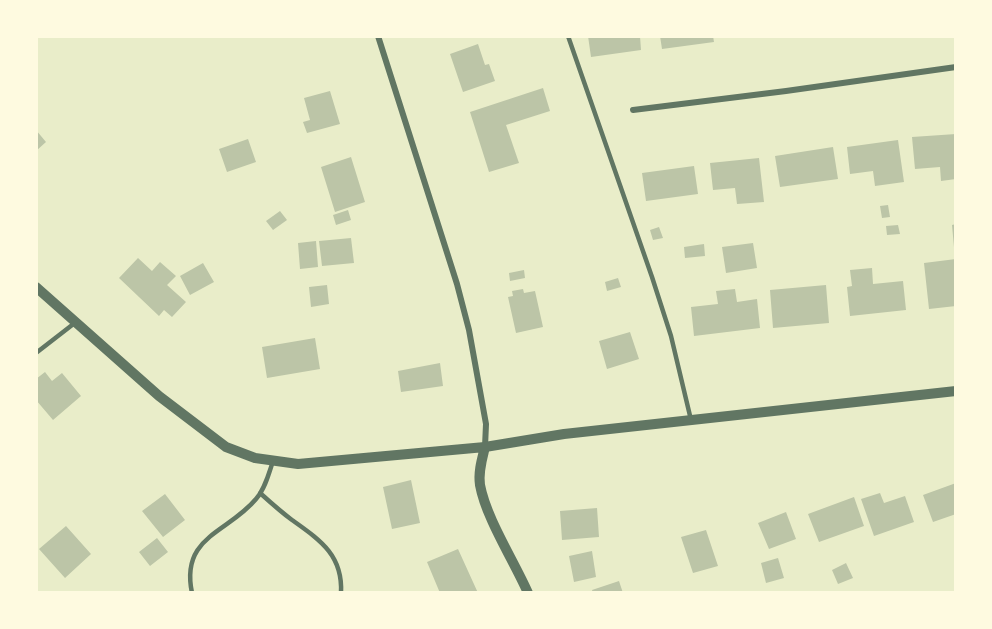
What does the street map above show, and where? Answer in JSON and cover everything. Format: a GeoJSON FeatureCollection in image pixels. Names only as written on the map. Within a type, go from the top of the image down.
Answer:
{"type":"FeatureCollection","features":[{"type":"Feature","properties":{"kind":"street"},"geometry":{"type":"LineString","coordinates":[[378,36],[466,321],[486,424],[480,484],[490,513],[528,593]]}},
{"type":"Feature","properties":{"kind":"street"},"geometry":{"type":"LineString","coordinates":[[633,110],[956,67]]}},
{"type":"Feature","properties":{"kind":"street"},"geometry":{"type":"LineString","coordinates":[[36,287],[159,396],[226,447],[255,458],[298,464],[484,447],[564,434],[956,391]]}},
{"type":"Feature","properties":{"kind":"lane"},"geometry":{"type":"LineString","coordinates":[[568,36],[671,336],[691,420]]}},
{"type":"Feature","properties":{"kind":"lane"},"geometry":{"type":"LineString","coordinates":[[36,353],[76,322]]}},
{"type":"Feature","properties":{"kind":"lane"},"geometry":{"type":"LineString","coordinates":[[192,593],[189,574],[193,558],[205,540],[257,499],[273,461]]}},
{"type":"Feature","properties":{"kind":"lane"},"geometry":{"type":"LineString","coordinates":[[260,493],[328,548],[337,565],[342,582],[341,593]]}},
{"type":"Feature","properties":{"kind":"building"},"geometry":{"type":"Polygon","coordinates":[[[588,36],[640,36],[641,50],[591,57],[588,36]]]}},
{"type":"Feature","properties":{"kind":"building"},"geometry":{"type":"Polygon","coordinates":[[[660,36],[713,36],[714,42],[662,49],[660,36]]]}},
{"type":"Feature","properties":{"kind":"building"},"geometry":{"type":"Polygon","coordinates":[[[478,44],[485,65],[489,64],[495,81],[463,92],[450,54],[478,44]]]}},
{"type":"Feature","properties":{"kind":"building"},"geometry":{"type":"Polygon","coordinates":[[[543,88],[550,111],[506,125],[519,163],[489,172],[470,112],[543,88]]]}},
{"type":"Feature","properties":{"kind":"building"},"geometry":{"type":"Polygon","coordinates":[[[330,91],[340,124],[307,133],[303,122],[310,120],[304,98],[330,91]]]}},
{"type":"Feature","properties":{"kind":"building"},"geometry":{"type":"Polygon","coordinates":[[[36,130],[46,142],[36,151],[36,130]]]}},
{"type":"Feature","properties":{"kind":"building"},"geometry":{"type":"Polygon","coordinates":[[[956,134],[956,179],[941,181],[940,167],[915,169],[912,137],[956,134]]]}},
{"type":"Feature","properties":{"kind":"building"},"geometry":{"type":"Polygon","coordinates":[[[248,139],[256,162],[227,172],[219,149],[248,139]]]}},
{"type":"Feature","properties":{"kind":"building"},"geometry":{"type":"Polygon","coordinates":[[[898,140],[904,182],[875,186],[873,171],[850,174],[847,147],[898,140]]]}},
{"type":"Feature","properties":{"kind":"building"},"geometry":{"type":"Polygon","coordinates":[[[833,147],[838,179],[780,187],[775,156],[833,147]]]}},
{"type":"Feature","properties":{"kind":"building"},"geometry":{"type":"Polygon","coordinates":[[[351,157],[365,202],[335,212],[321,167],[351,157]]]}},
{"type":"Feature","properties":{"kind":"building"},"geometry":{"type":"Polygon","coordinates":[[[759,158],[764,202],[737,204],[735,188],[713,190],[710,163],[759,158]]]}},
{"type":"Feature","properties":{"kind":"building"},"geometry":{"type":"Polygon","coordinates":[[[694,166],[698,194],[646,201],[642,173],[694,166]]]}},
{"type":"Feature","properties":{"kind":"building"},"geometry":{"type":"Polygon","coordinates":[[[888,205],[890,217],[882,218],[880,206],[888,205]]]}},
{"type":"Feature","properties":{"kind":"building"},"geometry":{"type":"Polygon","coordinates":[[[348,210],[351,220],[336,225],[333,215],[348,210]]]}},
{"type":"Feature","properties":{"kind":"building"},"geometry":{"type":"Polygon","coordinates":[[[280,211],[287,220],[273,230],[266,221],[280,211]]]}},
{"type":"Feature","properties":{"kind":"building"},"geometry":{"type":"Polygon","coordinates":[[[956,224],[956,247],[954,247],[952,225],[956,224]]]}},
{"type":"Feature","properties":{"kind":"building"},"geometry":{"type":"Polygon","coordinates":[[[898,225],[900,234],[887,235],[886,226],[898,225]]]}},
{"type":"Feature","properties":{"kind":"building"},"geometry":{"type":"Polygon","coordinates":[[[659,227],[663,238],[653,240],[650,230],[659,227]]]}},
{"type":"Feature","properties":{"kind":"building"},"geometry":{"type":"Polygon","coordinates":[[[351,238],[354,263],[322,266],[319,241],[351,238]]]}},
{"type":"Feature","properties":{"kind":"building"},"geometry":{"type":"Polygon","coordinates":[[[316,241],[318,267],[300,269],[298,243],[316,241]]]}},
{"type":"Feature","properties":{"kind":"building"},"geometry":{"type":"Polygon","coordinates":[[[753,243],[757,268],[726,273],[722,247],[753,243]]]}},
{"type":"Feature","properties":{"kind":"building"},"geometry":{"type":"Polygon","coordinates":[[[704,244],[705,256],[685,258],[684,247],[704,244]]]}},
{"type":"Feature","properties":{"kind":"building"},"geometry":{"type":"Polygon","coordinates":[[[138,258],[152,271],[160,262],[176,276],[167,285],[186,302],[172,317],[164,310],[159,316],[119,278],[138,258]]]}},
{"type":"Feature","properties":{"kind":"building"},"geometry":{"type":"Polygon","coordinates":[[[956,259],[956,306],[929,309],[924,263],[956,259]]]}},
{"type":"Feature","properties":{"kind":"building"},"geometry":{"type":"Polygon","coordinates":[[[203,263],[214,282],[190,295],[180,276],[203,263]]]}},
{"type":"Feature","properties":{"kind":"building"},"geometry":{"type":"Polygon","coordinates":[[[872,268],[873,284],[903,281],[906,310],[850,316],[847,287],[852,286],[850,270],[872,268]]]}},
{"type":"Feature","properties":{"kind":"building"},"geometry":{"type":"Polygon","coordinates":[[[524,270],[525,278],[510,281],[509,273],[524,270]]]}},
{"type":"Feature","properties":{"kind":"building"},"geometry":{"type":"Polygon","coordinates":[[[618,278],[621,287],[607,291],[605,282],[618,278]]]}},
{"type":"Feature","properties":{"kind":"building"},"geometry":{"type":"Polygon","coordinates":[[[327,285],[329,304],[311,307],[309,287],[327,285]]]}},
{"type":"Feature","properties":{"kind":"building"},"geometry":{"type":"Polygon","coordinates":[[[826,285],[829,323],[773,328],[770,290],[826,285]]]}},
{"type":"Feature","properties":{"kind":"building"},"geometry":{"type":"Polygon","coordinates":[[[523,289],[524,293],[535,291],[543,327],[516,333],[508,297],[513,296],[512,291],[523,289]]]}},
{"type":"Feature","properties":{"kind":"building"},"geometry":{"type":"Polygon","coordinates":[[[735,289],[737,302],[757,299],[760,328],[694,336],[691,307],[718,304],[716,291],[735,289]]]}},
{"type":"Feature","properties":{"kind":"building"},"geometry":{"type":"Polygon","coordinates":[[[630,332],[639,359],[607,369],[599,341],[630,332]]]}},
{"type":"Feature","properties":{"kind":"building"},"geometry":{"type":"Polygon","coordinates":[[[315,338],[320,369],[267,378],[262,347],[315,338]]]}},
{"type":"Feature","properties":{"kind":"building"},"geometry":{"type":"Polygon","coordinates":[[[440,363],[443,386],[401,392],[398,371],[440,363]]]}},
{"type":"Feature","properties":{"kind":"building"},"geometry":{"type":"Polygon","coordinates":[[[45,372],[52,381],[62,373],[81,396],[53,420],[36,400],[36,379],[45,372]]]}},
{"type":"Feature","properties":{"kind":"building"},"geometry":{"type":"Polygon","coordinates":[[[411,480],[420,523],[392,529],[383,487],[411,480]]]}},
{"type":"Feature","properties":{"kind":"building"},"geometry":{"type":"Polygon","coordinates":[[[956,483],[956,514],[933,522],[923,495],[956,483]]]}},
{"type":"Feature","properties":{"kind":"building"},"geometry":{"type":"Polygon","coordinates":[[[880,493],[884,503],[905,496],[914,522],[874,536],[861,499],[880,493]]]}},
{"type":"Feature","properties":{"kind":"building"},"geometry":{"type":"Polygon","coordinates":[[[165,494],[185,520],[163,537],[142,511],[165,494]]]}},
{"type":"Feature","properties":{"kind":"building"},"geometry":{"type":"Polygon","coordinates":[[[854,497],[864,526],[819,542],[808,514],[854,497]]]}},
{"type":"Feature","properties":{"kind":"building"},"geometry":{"type":"Polygon","coordinates":[[[597,508],[599,537],[562,540],[560,511],[597,508]]]}},
{"type":"Feature","properties":{"kind":"building"},"geometry":{"type":"Polygon","coordinates":[[[786,512],[796,539],[769,549],[758,523],[786,512]]]}},
{"type":"Feature","properties":{"kind":"building"},"geometry":{"type":"Polygon","coordinates":[[[66,526],[91,554],[65,578],[39,549],[66,526]]]}},
{"type":"Feature","properties":{"kind":"building"},"geometry":{"type":"Polygon","coordinates":[[[706,530],[718,566],[693,573],[681,537],[706,530]]]}},
{"type":"Feature","properties":{"kind":"building"},"geometry":{"type":"Polygon","coordinates":[[[157,538],[168,552],[150,566],[139,552],[157,538]]]}},
{"type":"Feature","properties":{"kind":"building"},"geometry":{"type":"Polygon","coordinates":[[[458,549],[478,593],[440,593],[427,562],[458,549]]]}},
{"type":"Feature","properties":{"kind":"building"},"geometry":{"type":"Polygon","coordinates":[[[592,551],[596,577],[574,582],[569,556],[592,551]]]}},
{"type":"Feature","properties":{"kind":"building"},"geometry":{"type":"Polygon","coordinates":[[[778,558],[784,578],[766,583],[761,563],[778,558]]]}},
{"type":"Feature","properties":{"kind":"building"},"geometry":{"type":"Polygon","coordinates":[[[846,563],[853,578],[838,584],[832,570],[846,563]]]}},
{"type":"Feature","properties":{"kind":"building"},"geometry":{"type":"Polygon","coordinates":[[[619,581],[623,593],[593,593],[592,590],[619,581]]]}}]}
